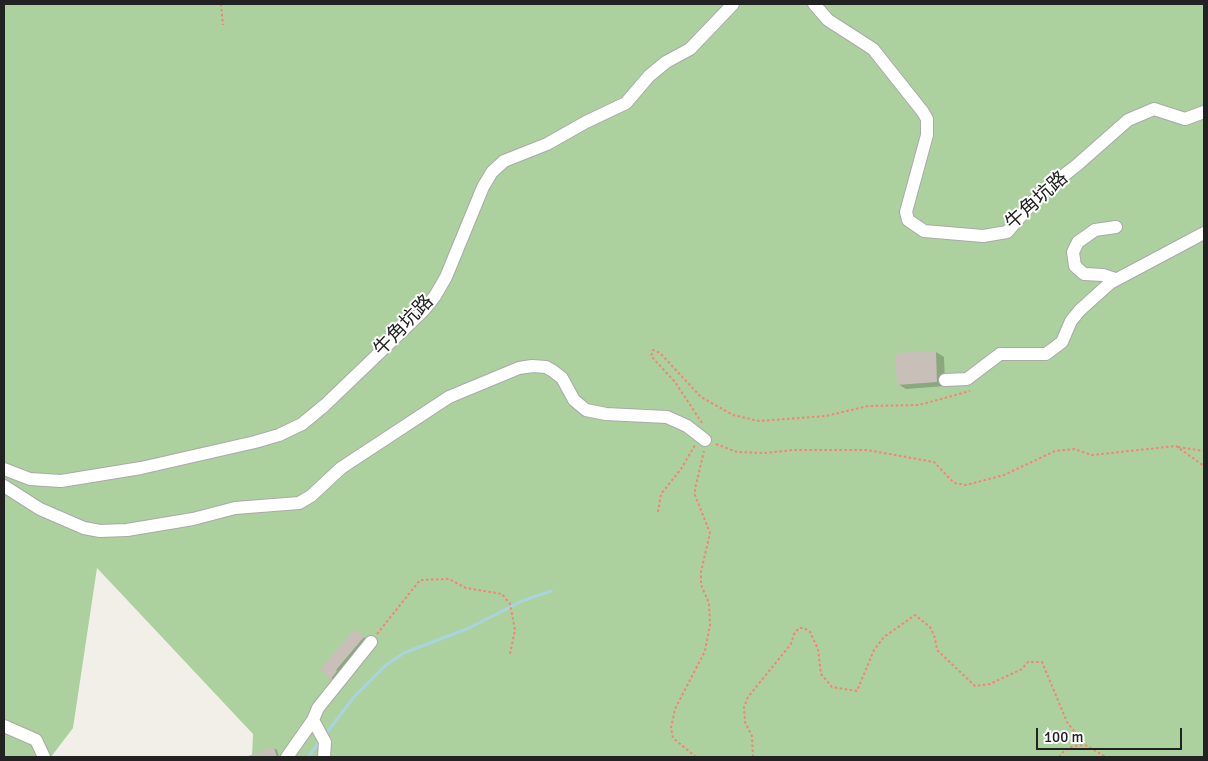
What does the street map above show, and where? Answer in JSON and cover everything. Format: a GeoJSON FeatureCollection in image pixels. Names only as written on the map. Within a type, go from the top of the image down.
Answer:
{"type":"FeatureCollection","features":[{"type":"Feature","properties":{"kind":"street","name":"牛角坑路"},"geometry":{"type":"LineString","coordinates":[[4,469],[30,479],[61,481],[141,468],[255,442],[279,435],[302,424],[346,385],[423,311],[435,296],[446,277],[492,172],[504,161],[548,144],[586,122],[626,103],[649,76],[666,62],[690,49],[734,4]]}},
{"type":"Feature","properties":{"kind":"street","name":"牛角坑路"},"geometry":{"type":"LineString","coordinates":[[814,4],[828,20],[872,48],[923,112],[926,119],[927,135],[906,212],[908,220],[924,231],[983,236],[1007,232],[1040,194],[1077,165],[1128,120],[1154,109],[1185,119],[1204,112]]}},
{"type":"Feature","properties":{"kind":"street"},"geometry":{"type":"LineString","coordinates":[[1115,279],[1084,274],[1075,266],[1073,252],[1078,242],[1095,230],[1116,227]]}},
{"type":"Feature","properties":{"kind":"street"},"geometry":{"type":"LineString","coordinates":[[945,380],[967,379],[1000,354],[1036,356],[1050,352],[1062,342],[1071,322],[1080,310],[1115,279],[1204,233]]}},
{"type":"Feature","properties":{"kind":"street"},"geometry":{"type":"LineString","coordinates":[[4,486],[40,509],[84,528],[100,531],[127,530],[193,519],[234,508],[300,504],[341,468],[449,397],[519,368],[532,366],[546,367],[562,378],[574,400],[586,410],[606,414],[668,417],[704,435]]}},
{"type":"Feature","properties":{"kind":"street"},"geometry":{"type":"LineString","coordinates":[[287,757],[313,720],[318,708],[371,642]]}},
{"type":"Feature","properties":{"kind":"street"},"geometry":{"type":"LineString","coordinates":[[313,720],[325,742],[324,757]]}},
{"type":"Feature","properties":{"kind":"street"},"geometry":{"type":"LineString","coordinates":[[4,726],[36,740],[44,757]]}},
{"type":"Feature","properties":{"kind":"path"},"geometry":{"type":"LineString","coordinates":[[221,4],[223,25]]}},
{"type":"Feature","properties":{"kind":"path"},"geometry":{"type":"LineString","coordinates":[[972,389],[957,396],[919,405],[868,406],[837,415],[786,418],[766,422],[733,415],[714,405],[701,397],[660,353],[654,350],[651,356],[675,382],[704,435],[737,452],[867,450],[934,462],[954,483],[966,485],[1004,475],[1055,451],[1074,449],[1092,455],[1176,446],[1204,451]]}},
{"type":"Feature","properties":{"kind":"path"},"geometry":{"type":"LineString","coordinates":[[658,512],[661,494],[681,469],[692,448],[704,435]]}},
{"type":"Feature","properties":{"kind":"path"},"geometry":{"type":"LineString","coordinates":[[696,757],[673,738],[671,728],[675,709],[705,651],[710,626],[709,603],[701,585],[701,572],[710,533],[695,495],[704,435]]}},
{"type":"Feature","properties":{"kind":"path"},"geometry":{"type":"LineString","coordinates":[[1176,446],[1204,466]]}},
{"type":"Feature","properties":{"kind":"path"},"geometry":{"type":"LineString","coordinates":[[371,642],[420,580],[450,580],[466,588],[502,594],[510,604],[515,630],[510,654]]}},
{"type":"Feature","properties":{"kind":"path"},"geometry":{"type":"LineString","coordinates":[[753,757],[752,736],[745,722],[743,711],[746,702],[750,694],[791,644],[794,634],[799,628],[809,632],[818,649],[821,674],[832,687],[858,691],[874,650],[884,637],[915,615],[930,627],[935,638],[936,650],[974,686],[990,684],[1022,669],[1028,662],[1042,662],[1063,715],[1085,745],[1106,757]]}},
{"type":"Feature","properties":{"kind":"path"},"geometry":{"type":"LineString","coordinates":[[1059,757],[1064,751],[1073,746],[1085,745]]}},
{"type":"Feature","properties":{"kind":"green space"},"geometry":{"type":"Polygon","coordinates":[[[4,4],[1204,4],[1204,757],[252,757],[253,734],[97,568],[73,728],[51,757],[4,757],[4,4]]]}},
{"type":"Feature","properties":{"kind":"building"},"geometry":{"type":"Polygon","coordinates":[[[936,351],[937,382],[897,385],[895,353],[936,351]]]}},
{"type":"Feature","properties":{"kind":"building"},"geometry":{"type":"Polygon","coordinates":[[[355,629],[364,637],[330,680],[320,669],[355,629]]]}},
{"type":"Feature","properties":{"kind":"building"},"geometry":{"type":"Polygon","coordinates":[[[274,747],[277,757],[248,757],[248,756],[274,747]]]}},
{"type":"Feature","properties":{"kind":"waterway"},"geometry":{"type":"LineString","coordinates":[[325,735],[353,698],[386,665],[404,653],[469,628],[522,601],[551,591]]}},
{"type":"Feature","properties":{"kind":"waterway"},"geometry":{"type":"LineString","coordinates":[[308,757],[321,740]]}}]}
